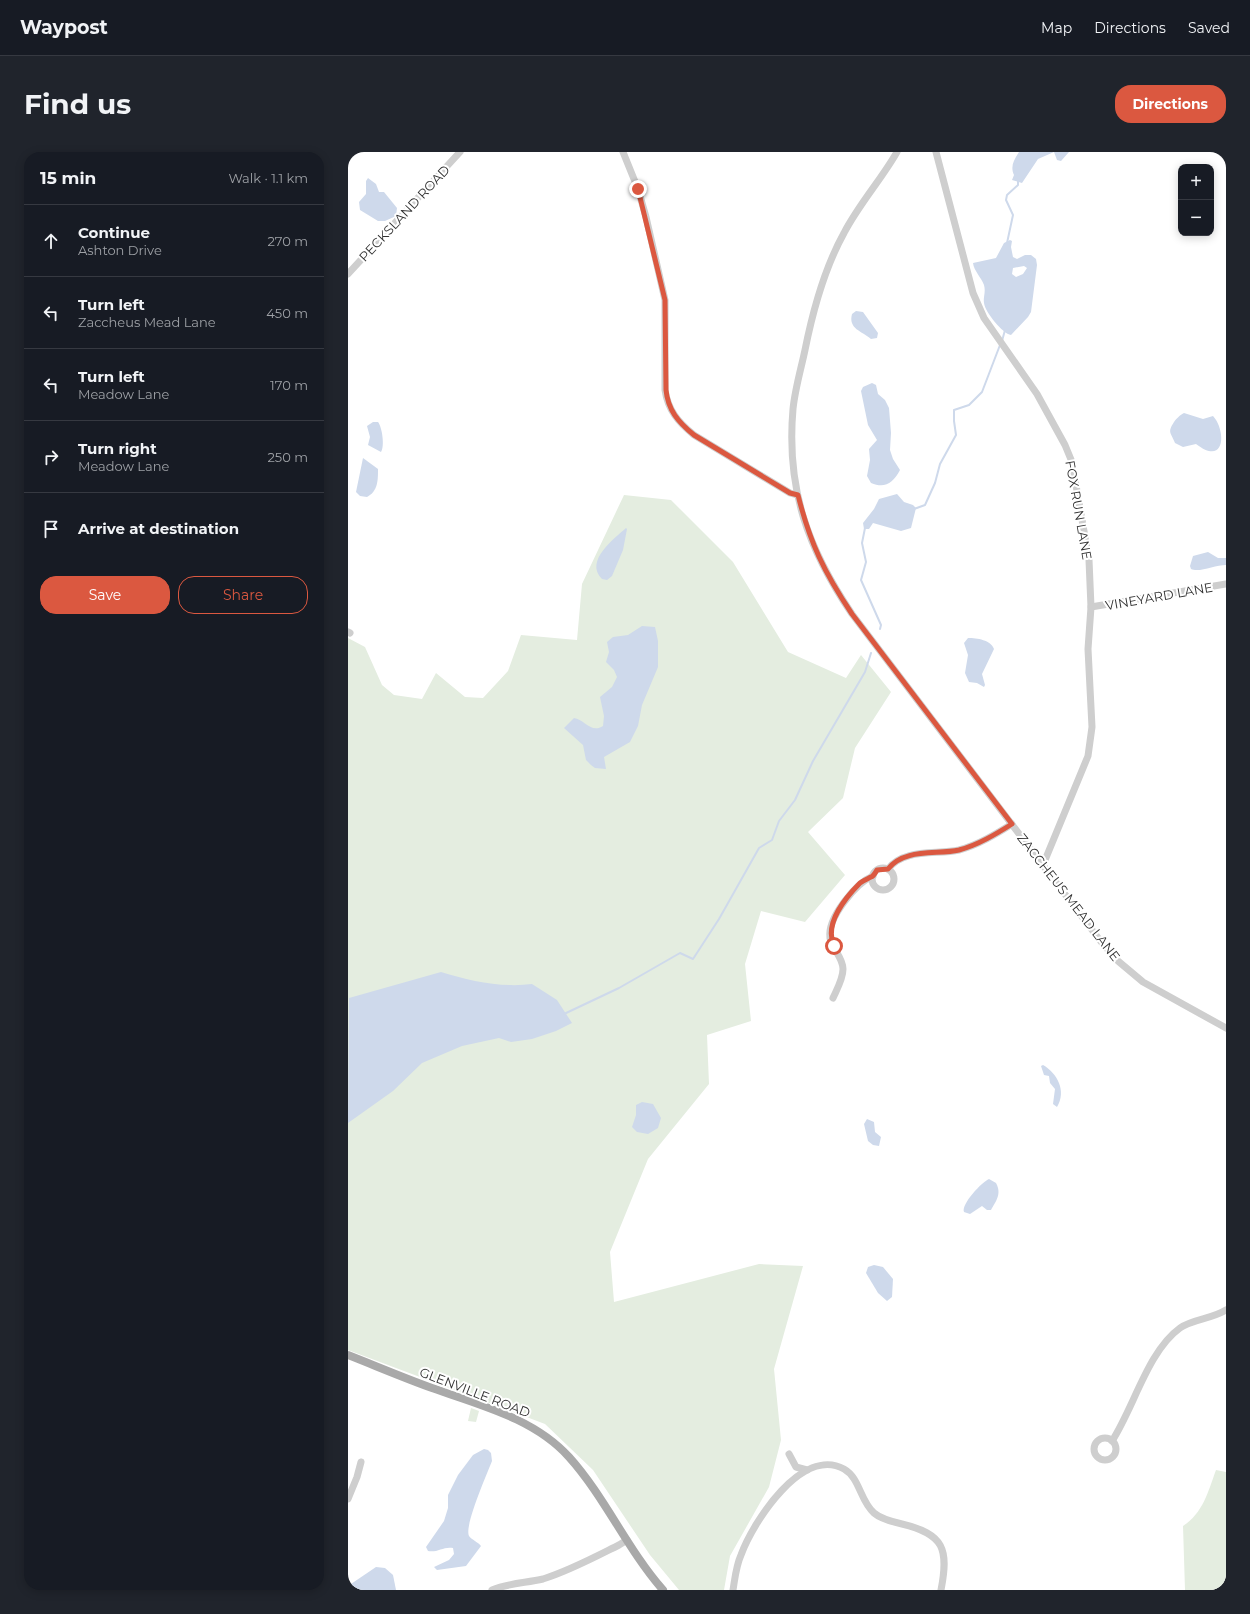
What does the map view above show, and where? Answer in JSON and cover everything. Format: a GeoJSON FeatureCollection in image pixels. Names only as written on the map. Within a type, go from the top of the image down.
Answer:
{"type":"FeatureCollection","features":[{"type":"Feature","properties":{"kind":"main road","name":"GLENVILLE ROAD"},"geometry":{"type":"LineString","coordinates":[[348,1355],[515,1419],[545,1436],[560,1448],[578,1468],[663,1590]]}},
{"type":"Feature","properties":{"kind":"street","name":"PECKSLAND ROAD"},"geometry":{"type":"LineString","coordinates":[[348,274],[460,152]]}},
{"type":"Feature","properties":{"kind":"street"},"geometry":{"type":"LineString","coordinates":[[623,152],[638,189],[665,300],[666,390],[667,402],[671,412],[694,435],[790,493],[798,495]]}},
{"type":"Feature","properties":{"kind":"street","name":"ZACCHEUS MEAD LANE"},"geometry":{"type":"LineString","coordinates":[[897,152],[844,232],[834,253],[817,300],[808,336],[794,408],[793,464],[805,525],[818,558],[834,587],[852,614],[1102,943],[1129,972],[1158,991],[1226,1028]]}},
{"type":"Feature","properties":{"kind":"street","name":"FOX RUN LANE"},"geometry":{"type":"LineString","coordinates":[[936,152],[973,293],[984,318],[1037,394],[1065,445],[1072,462],[1086,531],[1091,608],[1088,644],[1092,727],[1091,744],[1088,756],[1043,866]]}},
{"type":"Feature","properties":{"kind":"street","name":"VINEYARD LANE"},"geometry":{"type":"LineString","coordinates":[[1091,608],[1226,584]]}},
{"type":"Feature","properties":{"kind":"street"},"geometry":{"type":"LineString","coordinates":[[834,998],[843,970],[842,962],[830,938],[831,930],[839,911],[849,896],[861,883],[873,876],[877,870],[888,869],[895,861],[908,856],[960,849],[995,835],[1012,824]]}},
{"type":"Feature","properties":{"kind":"street"},"geometry":{"type":"LineString","coordinates":[[873,876],[873,882],[877,888],[885,890],[890,888],[894,881],[894,877],[888,869]]}},
{"type":"Feature","properties":{"kind":"street"},"geometry":{"type":"LineString","coordinates":[[1112,1441],[1122,1426],[1156,1354],[1167,1338],[1182,1327],[1217,1315],[1226,1310]]}},
{"type":"Feature","properties":{"kind":"street"},"geometry":{"type":"LineString","coordinates":[[789,1454],[796,1466],[807,1470]]}},
{"type":"Feature","properties":{"kind":"street"},"geometry":{"type":"LineString","coordinates":[[348,1499],[357,1477],[360,1462]]}},
{"type":"Feature","properties":{"kind":"street"},"geometry":{"type":"LineString","coordinates":[[733,1590],[740,1555],[757,1522],[778,1495],[807,1470],[814,1466],[830,1464],[845,1469],[855,1479],[865,1501],[875,1514],[927,1532],[936,1539],[943,1553],[945,1562],[941,1590]]}},
{"type":"Feature","properties":{"kind":"street"},"geometry":{"type":"LineString","coordinates":[[492,1590],[510,1583],[542,1579],[558,1574],[627,1540]]}},
{"type":"Feature","properties":{"kind":"shaded area"},"geometry":{"type":"Polygon","coordinates":[[[624,495],[671,500],[733,562],[788,652],[846,678],[861,655],[891,692],[855,748],[843,798],[808,832],[845,875],[805,922],[761,911],[745,964],[751,1021],[707,1035],[709,1084],[648,1159],[610,1252],[614,1302],[759,1264],[803,1266],[774,1369],[781,1440],[769,1487],[730,1556],[724,1590],[679,1590],[650,1555],[593,1470],[545,1424],[348,1350],[348,638],[365,647],[382,685],[394,695],[422,699],[436,673],[465,697],[483,698],[508,671],[521,635],[577,640],[582,584],[624,495]]]}},
{"type":"Feature","properties":{"kind":"shaded area"},"geometry":{"type":"Polygon","coordinates":[[[471,1408],[479,1411],[476,1422],[468,1421],[471,1408]]]}},
{"type":"Feature","properties":{"kind":"shaded area"},"geometry":{"type":"Polygon","coordinates":[[[1216,1470],[1226,1472],[1226,1590],[1185,1590],[1183,1526],[1190,1521],[1200,1508],[1216,1470]]]}},
{"type":"Feature","properties":{"kind":"water"},"geometry":{"type":"Polygon","coordinates":[[[1019,152],[1054,152],[1038,159],[1022,183],[1012,180],[1014,175],[1012,169],[1013,163],[1019,152]]]}},
{"type":"Feature","properties":{"kind":"water"},"geometry":{"type":"Polygon","coordinates":[[[1054,152],[1069,152],[1061,161],[1057,160],[1054,152]]]}},
{"type":"Feature","properties":{"kind":"water"},"geometry":{"type":"Polygon","coordinates":[[[368,178],[376,184],[379,192],[384,192],[397,208],[396,216],[385,221],[378,221],[360,210],[359,202],[366,194],[366,181],[368,178]]]}},
{"type":"Feature","properties":{"kind":"water"},"geometry":{"type":"Polygon","coordinates":[[[1010,240],[1012,241],[1011,247],[1013,257],[1017,259],[1025,255],[1031,255],[1036,259],[1037,265],[1031,312],[1011,335],[999,327],[985,307],[984,285],[973,263],[996,258],[1004,243],[1010,240]],[[1024,266],[1013,268],[1012,274],[1016,277],[1023,274],[1027,268],[1024,266]]]}},
{"type":"Feature","properties":{"kind":"water"},"geometry":{"type":"Polygon","coordinates":[[[856,311],[863,312],[878,333],[877,338],[871,339],[854,326],[851,319],[852,314],[856,311]]]}},
{"type":"Feature","properties":{"kind":"water"},"geometry":{"type":"Polygon","coordinates":[[[872,383],[876,385],[878,394],[885,400],[889,408],[891,433],[890,450],[893,459],[900,470],[888,484],[884,485],[876,485],[871,483],[867,476],[870,460],[869,449],[877,440],[868,425],[861,391],[863,387],[872,383]]]}},
{"type":"Feature","properties":{"kind":"water"},"geometry":{"type":"Polygon","coordinates":[[[1184,413],[1203,419],[1213,416],[1220,430],[1221,444],[1218,449],[1213,451],[1206,450],[1196,444],[1183,447],[1175,443],[1170,431],[1176,419],[1184,413]]]}},
{"type":"Feature","properties":{"kind":"water"},"geometry":{"type":"Polygon","coordinates":[[[373,422],[378,422],[381,428],[383,441],[381,452],[368,445],[370,437],[367,426],[373,422]]]}},
{"type":"Feature","properties":{"kind":"water"},"geometry":{"type":"Polygon","coordinates":[[[363,458],[378,469],[375,488],[371,495],[367,497],[360,496],[356,492],[363,458]]]}},
{"type":"Feature","properties":{"kind":"water"},"geometry":{"type":"Polygon","coordinates":[[[897,494],[904,502],[913,505],[916,508],[911,528],[901,531],[873,523],[869,529],[864,529],[863,523],[874,509],[879,499],[897,494]]]}},
{"type":"Feature","properties":{"kind":"water"},"geometry":{"type":"Polygon","coordinates":[[[626,528],[623,550],[612,576],[607,580],[602,579],[597,572],[596,565],[599,558],[608,544],[626,528]]]}},
{"type":"Feature","properties":{"kind":"water"},"geometry":{"type":"Polygon","coordinates":[[[1208,552],[1218,558],[1226,558],[1226,565],[1198,570],[1191,569],[1190,566],[1193,556],[1208,552]]]}},
{"type":"Feature","properties":{"kind":"water"},"geometry":{"type":"Polygon","coordinates":[[[642,626],[655,627],[658,641],[658,667],[642,705],[638,726],[630,742],[604,757],[606,769],[595,768],[586,760],[583,745],[564,728],[574,718],[591,727],[599,728],[603,726],[604,716],[600,697],[612,687],[617,677],[614,670],[606,662],[609,652],[607,642],[613,637],[628,635],[642,626]]]}},
{"type":"Feature","properties":{"kind":"water"},"geometry":{"type":"Polygon","coordinates":[[[968,638],[979,639],[990,643],[994,649],[982,674],[985,685],[984,687],[977,683],[969,682],[965,673],[968,655],[964,643],[968,638]]]}},
{"type":"Feature","properties":{"kind":"water"},"geometry":{"type":"Polygon","coordinates":[[[441,972],[486,983],[509,985],[532,984],[557,1000],[572,1023],[556,1031],[532,1039],[511,1042],[499,1038],[462,1046],[422,1063],[393,1091],[348,1123],[349,998],[441,972]]]}},
{"type":"Feature","properties":{"kind":"water"},"geometry":{"type":"Polygon","coordinates":[[[1043,1065],[1048,1068],[1056,1078],[1061,1089],[1060,1101],[1057,1107],[1053,1104],[1055,1089],[1050,1083],[1049,1076],[1044,1075],[1041,1066],[1043,1065]]]}},
{"type":"Feature","properties":{"kind":"water"},"geometry":{"type":"Polygon","coordinates":[[[642,1102],[653,1104],[661,1118],[658,1128],[648,1134],[637,1132],[632,1127],[636,1115],[636,1105],[642,1102]]]}},
{"type":"Feature","properties":{"kind":"water"},"geometry":{"type":"Polygon","coordinates":[[[867,1119],[874,1122],[875,1132],[881,1137],[879,1146],[873,1145],[868,1141],[864,1124],[867,1119]]]}},
{"type":"Feature","properties":{"kind":"water"},"geometry":{"type":"Polygon","coordinates":[[[989,1179],[996,1183],[998,1187],[998,1197],[991,1210],[987,1210],[982,1206],[970,1214],[964,1212],[964,1208],[969,1199],[977,1189],[989,1179]]]}},
{"type":"Feature","properties":{"kind":"water"},"geometry":{"type":"Polygon","coordinates":[[[874,1265],[883,1267],[893,1279],[892,1297],[887,1301],[878,1293],[866,1273],[868,1267],[874,1265]]]}},
{"type":"Feature","properties":{"kind":"water"},"geometry":{"type":"Polygon","coordinates":[[[484,1449],[491,1453],[492,1461],[473,1511],[468,1530],[469,1536],[481,1546],[466,1566],[437,1570],[434,1567],[449,1560],[454,1554],[453,1548],[428,1551],[426,1547],[444,1521],[448,1508],[448,1495],[458,1475],[473,1455],[484,1449]]]}},
{"type":"Feature","properties":{"kind":"water"},"geometry":{"type":"Polygon","coordinates":[[[376,1567],[385,1568],[393,1575],[396,1590],[348,1590],[348,1586],[376,1567]]]}},
{"type":"Feature","properties":{"kind":"waterway"},"geometry":{"type":"LineString","coordinates":[[1007,243],[1013,215],[1006,200],[1007,195],[1018,185],[1018,180]]}},
{"type":"Feature","properties":{"kind":"waterway"},"geometry":{"type":"LineString","coordinates":[[1002,341],[1005,330]]}},
{"type":"Feature","properties":{"kind":"waterway"},"geometry":{"type":"LineString","coordinates":[[914,509],[925,505],[935,483],[940,464],[956,435],[954,410],[969,405],[982,392],[1000,345]]}},
{"type":"Feature","properties":{"kind":"waterway"},"geometry":{"type":"LineString","coordinates":[[865,528],[862,543],[866,562],[861,580],[881,625],[880,629]]}},
{"type":"Feature","properties":{"kind":"waterway"},"geometry":{"type":"LineString","coordinates":[[564,1014],[619,988],[680,953],[693,959],[719,919],[759,848],[772,840],[779,821],[795,800],[813,761],[865,672],[871,653]]}},
{"type":"Feature","properties":{"kind":"route"},"geometry":{"type":"LineString","coordinates":[[638,189],[665,300],[664,368],[667,402],[671,412],[694,435],[790,493],[798,495],[805,525],[818,558],[834,587],[852,614],[1012,824],[995,835],[978,843],[946,852],[922,853],[908,856],[895,861],[888,869],[884,868],[877,870],[873,876],[861,883],[849,896],[839,911],[831,930],[830,938],[834,946]]}}]}
